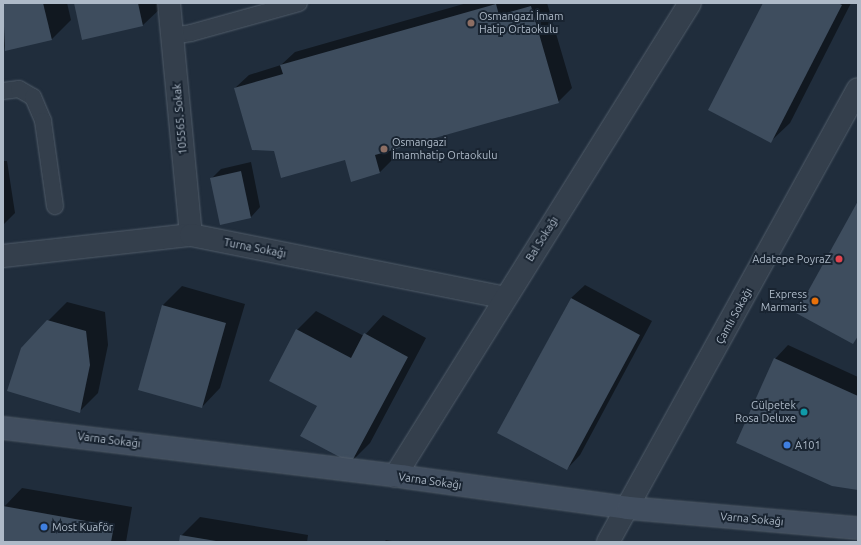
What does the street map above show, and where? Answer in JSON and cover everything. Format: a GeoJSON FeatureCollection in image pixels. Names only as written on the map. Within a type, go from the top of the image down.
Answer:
{"type":"FeatureCollection","features":[{"type":"Feature","properties":{"kind":"street","name":"105565. Sokak"},"geometry":{"type":"LineString","coordinates":[[169,3],[191,235]]}},
{"type":"Feature","properties":{"kind":"street","name":"Bal Sokağı"},"geometry":{"type":"LineString","coordinates":[[395,476],[690,3]]}},
{"type":"Feature","properties":{"kind":"street","name":"Çamlı Sokağı"},"geometry":{"type":"LineString","coordinates":[[608,542],[858,89]]}},
{"type":"Feature","properties":{"kind":"street","name":"Turna Sokağı"},"geometry":{"type":"LineString","coordinates":[[3,256],[191,235],[505,298]]}},
{"type":"Feature","properties":{"kind":"street","name":"Varna Sokağı"},"geometry":{"type":"LineString","coordinates":[[3,428],[395,476],[628,508],[858,528]]}},
{"type":"Feature","properties":{"kind":"lane"},"geometry":{"type":"LineString","coordinates":[[172,36],[190,33],[299,3]]}},
{"type":"Feature","properties":{"kind":"lane"},"geometry":{"type":"LineString","coordinates":[[3,90],[19,88],[33,97],[43,121],[55,206]]}},
{"type":"Feature","properties":{"kind":"building"},"geometry":{"type":"Polygon","coordinates":[[[3,3],[43,3],[52,40],[5,51],[3,3]]]}},
{"type":"Feature","properties":{"kind":"building"},"geometry":{"type":"Polygon","coordinates":[[[74,3],[138,3],[143,26],[82,40],[74,3]]]}},
{"type":"Feature","properties":{"kind":"building"},"geometry":{"type":"Polygon","coordinates":[[[763,3],[838,3],[842,5],[771,143],[708,110],[763,3]]]}},
{"type":"Feature","properties":{"kind":"building"},"geometry":{"type":"Polygon","coordinates":[[[496,4],[499,15],[531,6],[559,103],[375,155],[380,173],[351,182],[345,160],[281,178],[274,151],[252,150],[234,88],[283,74],[280,65],[496,4]]]}},
{"type":"Feature","properties":{"kind":"building"},"geometry":{"type":"Polygon","coordinates":[[[241,171],[251,218],[220,225],[210,178],[241,171]]]}},
{"type":"Feature","properties":{"kind":"building"},"geometry":{"type":"Polygon","coordinates":[[[858,201],[858,336],[853,344],[796,313],[858,201]]]}},
{"type":"Feature","properties":{"kind":"building"},"geometry":{"type":"Polygon","coordinates":[[[571,298],[640,335],[567,470],[497,433],[571,298]]]}},
{"type":"Feature","properties":{"kind":"building"},"geometry":{"type":"Polygon","coordinates":[[[162,305],[226,323],[202,408],[138,390],[162,305]]]}},
{"type":"Feature","properties":{"kind":"building"},"geometry":{"type":"Polygon","coordinates":[[[47,320],[86,331],[90,365],[80,413],[7,391],[21,348],[47,320]]]}},
{"type":"Feature","properties":{"kind":"building"},"geometry":{"type":"Polygon","coordinates":[[[296,329],[351,358],[364,333],[408,357],[351,463],[300,436],[317,406],[269,381],[296,329]]]}},
{"type":"Feature","properties":{"kind":"building","name":"Gülpetek Rosa Deluxe"},"geometry":{"type":"Polygon","coordinates":[[[774,358],[858,396],[858,490],[832,486],[736,443],[774,358]]]}},
{"type":"Feature","properties":{"kind":"building"},"geometry":{"type":"Polygon","coordinates":[[[3,506],[114,526],[111,542],[3,542],[3,506]]]}},
{"type":"Feature","properties":{"kind":"building"},"geometry":{"type":"Polygon","coordinates":[[[180,535],[216,541],[216,542],[179,542],[180,535]]]}},
{"type":"Feature","properties":{"kind":"place","name":"Osmangazi İmam Hatip Ortaokulu"},"geometry":{"type":"Point","coordinates":[471,23]}},
{"type":"Feature","properties":{"kind":"place","name":"Osmangazi İmamhatip Ortaokulu"},"geometry":{"type":"Point","coordinates":[384,149]}},
{"type":"Feature","properties":{"kind":"place","name":"Adatepe PoyraZ"},"geometry":{"type":"Point","coordinates":[839,259]}},
{"type":"Feature","properties":{"kind":"place","name":"Express Marmaris"},"geometry":{"type":"Point","coordinates":[815,301]}},
{"type":"Feature","properties":{"kind":"place","name":"Gülpetek Rosa Deluxe"},"geometry":{"type":"Point","coordinates":[804,412]}},
{"type":"Feature","properties":{"kind":"place","name":"A101"},"geometry":{"type":"Point","coordinates":[787,445]}},
{"type":"Feature","properties":{"kind":"place","name":"Most Kuaför"},"geometry":{"type":"Point","coordinates":[44,527]}}]}
